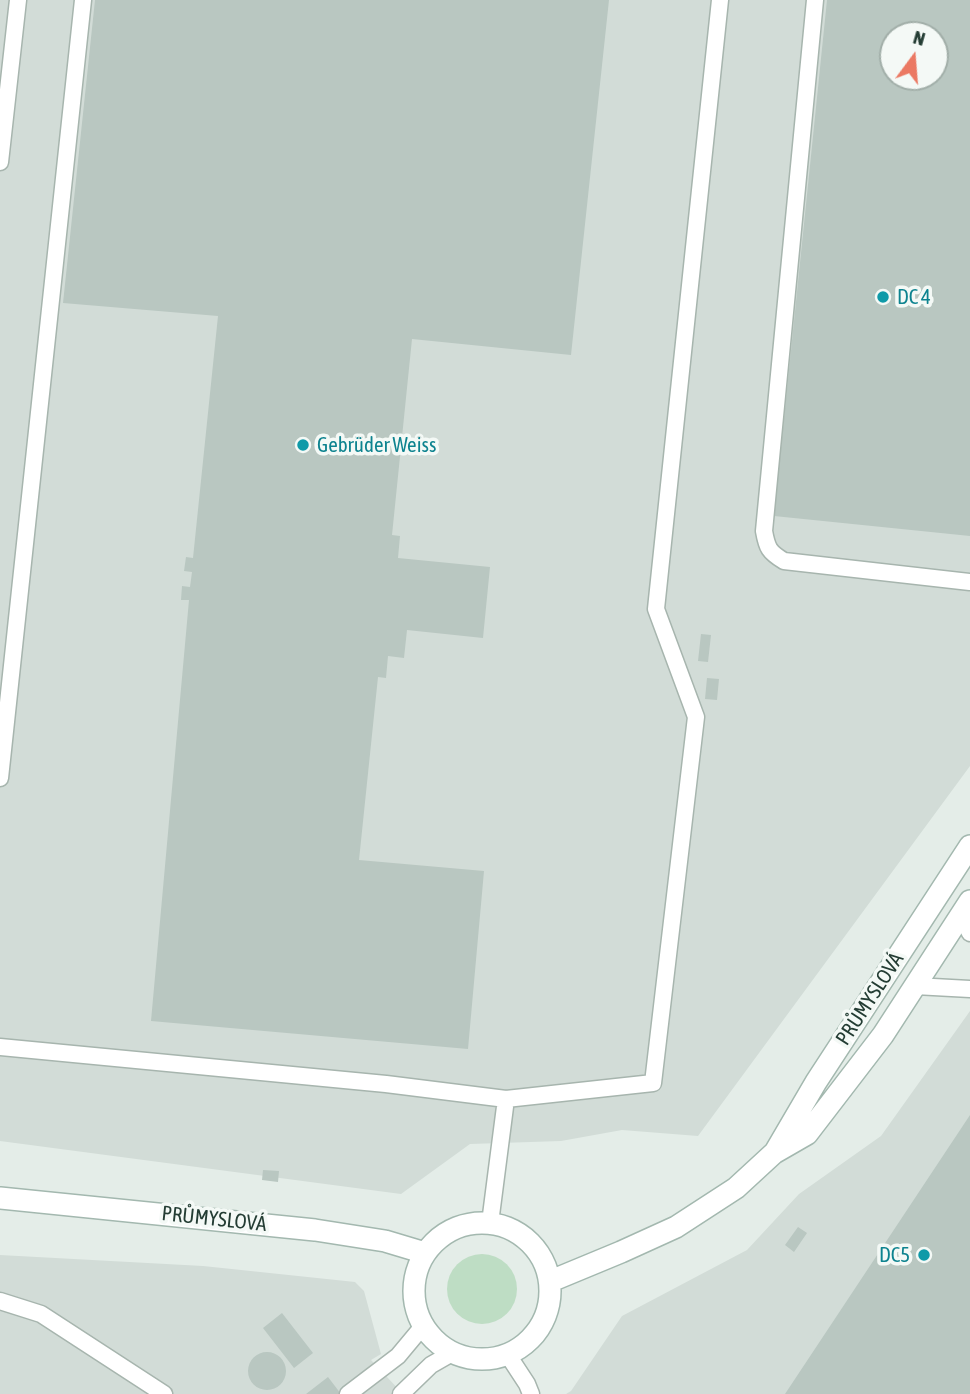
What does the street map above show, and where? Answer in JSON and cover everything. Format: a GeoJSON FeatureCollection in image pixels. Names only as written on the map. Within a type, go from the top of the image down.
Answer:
{"type":"FeatureCollection","features":[{"type":"Feature","properties":{"kind":"main road","name":"PRŮMYSLOVÁ"},"geometry":{"type":"LineString","coordinates":[[774,1153],[816,1082],[970,846]]}},
{"type":"Feature","properties":{"kind":"main road","name":"PRŮMYSLOVÁ"},"geometry":{"type":"LineString","coordinates":[[551,1281],[676,1227],[736,1188],[774,1153],[807,1134],[883,1035],[915,986],[967,916]]}},
{"type":"Feature","properties":{"kind":"main road","name":"PRŮMYSLOVÁ"},"geometry":{"type":"LineString","coordinates":[[0,1198],[316,1230],[385,1241],[425,1254]]}},
{"type":"Feature","properties":{"kind":"main road"},"geometry":{"type":"LineString","coordinates":[[471,1223],[490,1223],[508,1227],[536,1248],[551,1281],[550,1304],[542,1325],[528,1343],[508,1355],[489,1360],[469,1359],[452,1353],[433,1339],[423,1326],[416,1308],[414,1289],[417,1271],[425,1254],[437,1239],[453,1229],[471,1223]]}},
{"type":"Feature","properties":{"kind":"lane"},"geometry":{"type":"LineString","coordinates":[[0,162],[18,0]]}},
{"type":"Feature","properties":{"kind":"lane"},"geometry":{"type":"LineString","coordinates":[[0,778],[83,0]]}},
{"type":"Feature","properties":{"kind":"lane"},"geometry":{"type":"LineString","coordinates":[[0,1047],[386,1084],[506,1099],[653,1083],[696,716],[656,609],[720,0]]}},
{"type":"Feature","properties":{"kind":"lane"},"geometry":{"type":"LineString","coordinates":[[815,0],[764,531],[767,546],[784,561],[970,582]]}},
{"type":"Feature","properties":{"kind":"lane"},"geometry":{"type":"LineString","coordinates":[[915,986],[970,989]]}},
{"type":"Feature","properties":{"kind":"lane"},"geometry":{"type":"LineString","coordinates":[[490,1223],[506,1099]]}},
{"type":"Feature","properties":{"kind":"lane"},"geometry":{"type":"LineString","coordinates":[[0,1301],[41,1314],[164,1394]]}},
{"type":"Feature","properties":{"kind":"lane"},"geometry":{"type":"LineString","coordinates":[[348,1394],[398,1356],[423,1326]]}},
{"type":"Feature","properties":{"kind":"lane"},"geometry":{"type":"LineString","coordinates":[[401,1394],[431,1366],[452,1353]]}},
{"type":"Feature","properties":{"kind":"lane"},"geometry":{"type":"LineString","coordinates":[[508,1355],[531,1394]]}},
{"type":"Feature","properties":{"kind":"shaded area"},"geometry":{"type":"Polygon","coordinates":[[[0,0],[970,0],[970,766],[698,1136],[622,1130],[561,1141],[470,1144],[401,1194],[0,1141],[0,0]]]}},
{"type":"Feature","properties":{"kind":"shaded area"},"geometry":{"type":"Polygon","coordinates":[[[970,1011],[970,1394],[566,1394],[571,1391],[622,1316],[747,1250],[799,1194],[881,1136],[970,1011]]]}},
{"type":"Feature","properties":{"kind":"shaded area"},"geometry":{"type":"Polygon","coordinates":[[[0,1255],[203,1266],[355,1282],[364,1291],[381,1354],[371,1360],[403,1394],[0,1394],[0,1255]]]}},
{"type":"Feature","properties":{"kind":"green space"},"geometry":{"type":"Polygon","coordinates":[[[482,1254],[507,1264],[517,1289],[507,1314],[482,1324],[457,1314],[447,1289],[457,1264],[482,1254]]]}},
{"type":"Feature","properties":{"kind":"building"},"geometry":{"type":"Polygon","coordinates":[[[95,0],[609,0],[571,355],[412,339],[392,535],[400,536],[398,558],[490,567],[483,638],[407,630],[404,658],[388,656],[386,678],[378,677],[359,860],[484,871],[468,1049],[151,1021],[189,600],[181,600],[182,586],[190,587],[192,572],[184,571],[186,557],[193,558],[218,316],[63,303],[95,0]]]}},
{"type":"Feature","properties":{"kind":"building","name":"DC 4"},"geometry":{"type":"Polygon","coordinates":[[[827,0],[970,0],[970,536],[774,516],[827,0]]]}},
{"type":"Feature","properties":{"kind":"building"},"geometry":{"type":"Polygon","coordinates":[[[701,634],[711,635],[708,662],[698,661],[701,634]]]}},
{"type":"Feature","properties":{"kind":"building"},"geometry":{"type":"Polygon","coordinates":[[[707,678],[719,679],[717,700],[705,699],[707,678]]]}},
{"type":"Feature","properties":{"kind":"building","name":"DC5"},"geometry":{"type":"Polygon","coordinates":[[[970,1115],[970,1394],[785,1394],[970,1115]]]}},
{"type":"Feature","properties":{"kind":"building"},"geometry":{"type":"Polygon","coordinates":[[[263,1170],[279,1171],[278,1182],[262,1180],[263,1170]]]}},
{"type":"Feature","properties":{"kind":"building"},"geometry":{"type":"Polygon","coordinates":[[[798,1227],[807,1233],[794,1252],[785,1245],[798,1227]]]}},
{"type":"Feature","properties":{"kind":"building"},"geometry":{"type":"Polygon","coordinates":[[[282,1313],[313,1353],[294,1368],[263,1328],[282,1313]]]}},
{"type":"Feature","properties":{"kind":"building"},"geometry":{"type":"Polygon","coordinates":[[[267,1352],[281,1357],[286,1371],[281,1385],[267,1390],[253,1385],[248,1371],[253,1357],[267,1352]]]}},
{"type":"Feature","properties":{"kind":"building"},"geometry":{"type":"Polygon","coordinates":[[[328,1377],[341,1394],[306,1394],[328,1377]]]}},
{"type":"Feature","properties":{"kind":"place","name":"DC 4"},"geometry":{"type":"Point","coordinates":[883,297]}},
{"type":"Feature","properties":{"kind":"place","name":"Gebrüder Weiss"},"geometry":{"type":"Point","coordinates":[303,445]}},
{"type":"Feature","properties":{"kind":"place","name":"DC5"},"geometry":{"type":"Point","coordinates":[924,1255]}}]}
